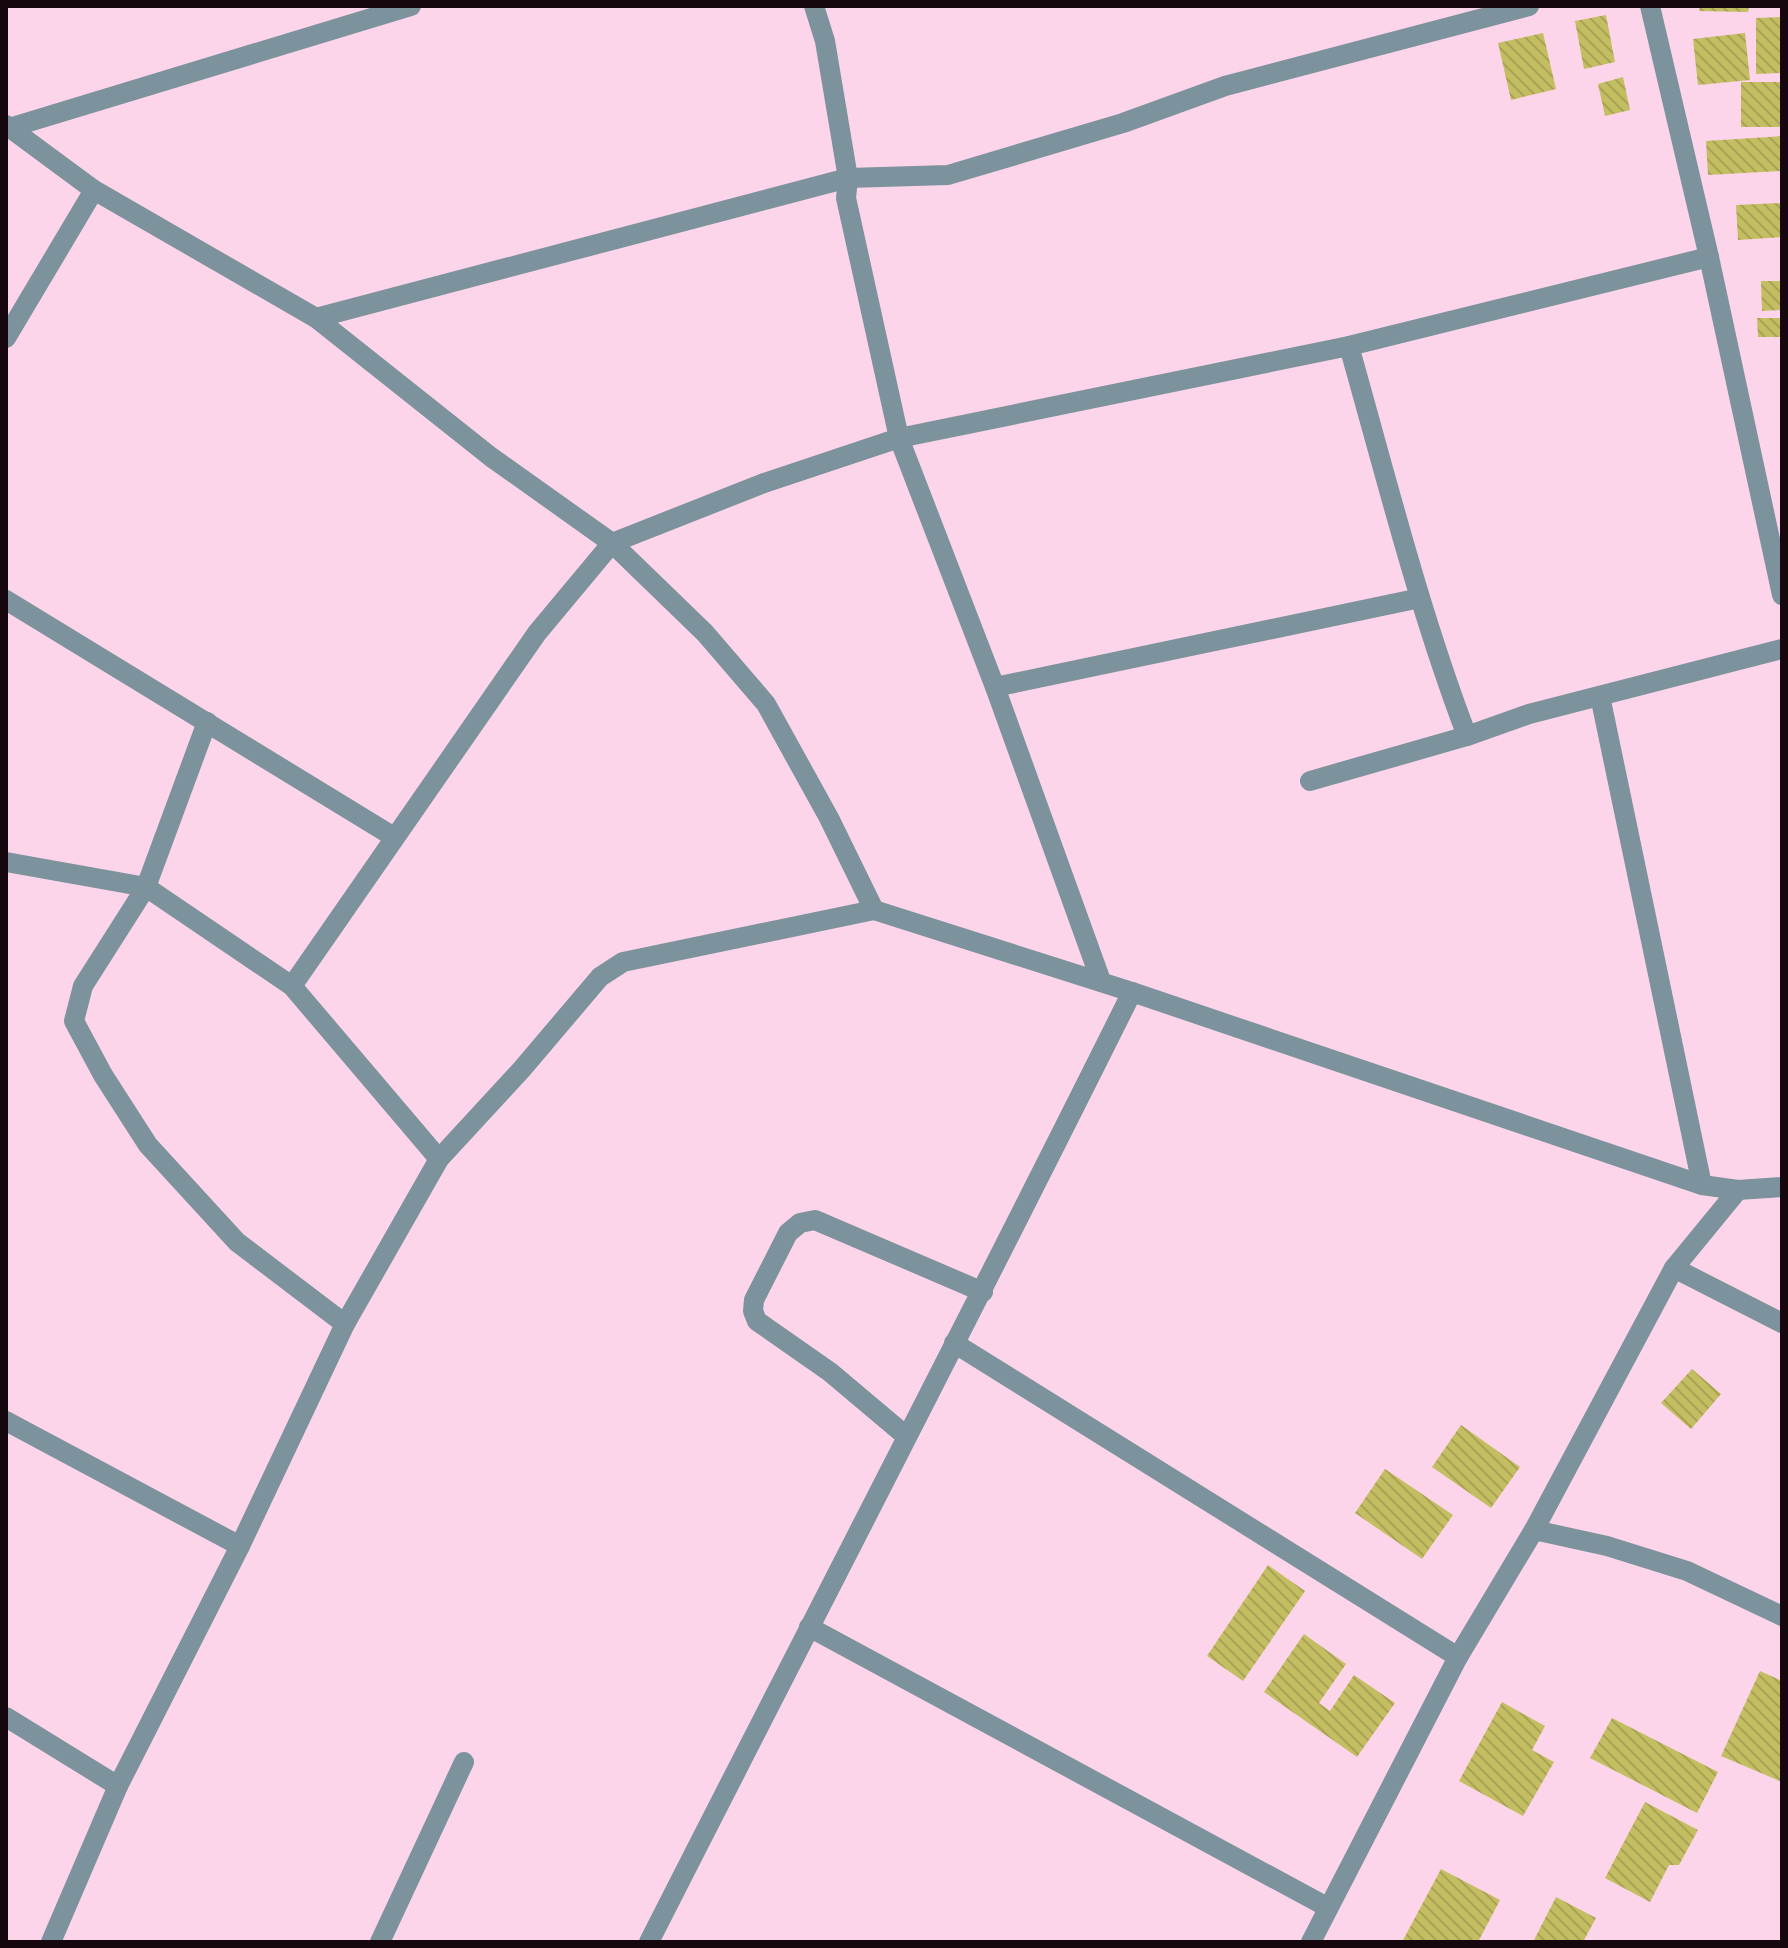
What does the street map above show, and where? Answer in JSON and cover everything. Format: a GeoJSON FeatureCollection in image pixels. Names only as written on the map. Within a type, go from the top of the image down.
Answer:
{"type":"FeatureCollection","features":[{"type":"Feature","properties":{"kind":"street"},"geometry":{"type":"LineString","coordinates":[[7,126],[411,6]]}},
{"type":"Feature","properties":{"kind":"street"},"geometry":{"type":"LineString","coordinates":[[814,6],[825,41],[848,178],[846,198],[899,438],[995,687],[1101,981]]}},
{"type":"Feature","properties":{"kind":"street"},"geometry":{"type":"LineString","coordinates":[[316,318],[848,178],[948,175],[1123,123],[1225,86],[1529,6]]}},
{"type":"Feature","properties":{"kind":"street"},"geometry":{"type":"LineString","coordinates":[[1650,6],[1709,257],[1782,595]]}},
{"type":"Feature","properties":{"kind":"street"},"geometry":{"type":"LineString","coordinates":[[7,126],[94,190],[316,318],[491,457],[612,543],[705,633],[766,704],[829,818],[874,910]]}},
{"type":"Feature","properties":{"kind":"street"},"geometry":{"type":"LineString","coordinates":[[6,338],[94,190]]}},
{"type":"Feature","properties":{"kind":"street"},"geometry":{"type":"LineString","coordinates":[[292,986],[537,633],[612,543],[764,483],[899,438],[1349,346],[1709,257]]}},
{"type":"Feature","properties":{"kind":"street"},"geometry":{"type":"LineString","coordinates":[[1349,346],[1420,598],[1447,685],[1467,736]]}},
{"type":"Feature","properties":{"kind":"street"},"geometry":{"type":"LineString","coordinates":[[995,687],[1420,598]]}},
{"type":"Feature","properties":{"kind":"street"},"geometry":{"type":"LineString","coordinates":[[6,600],[394,837]]}},
{"type":"Feature","properties":{"kind":"street"},"geometry":{"type":"LineString","coordinates":[[1310,781],[1467,736],[1529,714],[1782,649]]}},
{"type":"Feature","properties":{"kind":"street"},"geometry":{"type":"LineString","coordinates":[[1600,696],[1702,1185]]}},
{"type":"Feature","properties":{"kind":"street"},"geometry":{"type":"LineString","coordinates":[[207,722],[146,887],[83,986],[74,1021],[103,1075],[148,1145],[237,1242],[345,1324]]}},
{"type":"Feature","properties":{"kind":"street"},"geometry":{"type":"LineString","coordinates":[[6,862],[146,887],[292,986],[439,1159]]}},
{"type":"Feature","properties":{"kind":"street"},"geometry":{"type":"LineString","coordinates":[[51,1942],[118,1786],[240,1546],[345,1324],[439,1159],[522,1069],[600,977],[623,962],[874,910],[1101,981],[1702,1185],[1738,1190],[1782,1187]]}},
{"type":"Feature","properties":{"kind":"street"},"geometry":{"type":"LineString","coordinates":[[649,1942],[906,1436],[983,1292],[1132,992]]}},
{"type":"Feature","properties":{"kind":"street"},"geometry":{"type":"LineString","coordinates":[[1311,1942],[1458,1657],[1534,1530],[1674,1268],[1738,1190]]}},
{"type":"Feature","properties":{"kind":"street"},"geometry":{"type":"LineString","coordinates":[[906,1436],[830,1372],[757,1321],[753,1311],[754,1300],[788,1233],[800,1223],[815,1220],[983,1292]]}},
{"type":"Feature","properties":{"kind":"street"},"geometry":{"type":"LineString","coordinates":[[1674,1268],[1782,1323]]}},
{"type":"Feature","properties":{"kind":"street"},"geometry":{"type":"LineString","coordinates":[[954,1343],[1458,1657]]}},
{"type":"Feature","properties":{"kind":"street"},"geometry":{"type":"LineString","coordinates":[[6,1421],[240,1546]]}},
{"type":"Feature","properties":{"kind":"street"},"geometry":{"type":"LineString","coordinates":[[1534,1530],[1607,1546],[1687,1571],[1782,1616]]}},
{"type":"Feature","properties":{"kind":"street"},"geometry":{"type":"LineString","coordinates":[[809,1627],[1327,1907]]}},
{"type":"Feature","properties":{"kind":"street"},"geometry":{"type":"LineString","coordinates":[[6,1717],[118,1786]]}},
{"type":"Feature","properties":{"kind":"street"},"geometry":{"type":"LineString","coordinates":[[380,1942],[464,1762]]}},
{"type":"Feature","properties":{"kind":"building"},"geometry":{"type":"Polygon","coordinates":[[[1700,6],[1749,6],[1748,12],[1699,11],[1700,6]]]}},
{"type":"Feature","properties":{"kind":"building"},"geometry":{"type":"Polygon","coordinates":[[[1606,15],[1615,62],[1584,69],[1575,21],[1606,15]]]}},
{"type":"Feature","properties":{"kind":"building"},"geometry":{"type":"Polygon","coordinates":[[[1782,17],[1782,73],[1756,74],[1756,18],[1782,17]]]}},
{"type":"Feature","properties":{"kind":"building"},"geometry":{"type":"Polygon","coordinates":[[[1543,33],[1556,89],[1511,100],[1498,43],[1543,33]]]}},
{"type":"Feature","properties":{"kind":"building"},"geometry":{"type":"Polygon","coordinates":[[[1745,33],[1750,80],[1698,85],[1693,39],[1745,33]]]}},
{"type":"Feature","properties":{"kind":"building"},"geometry":{"type":"Polygon","coordinates":[[[1623,77],[1630,110],[1605,116],[1598,84],[1623,77]]]}},
{"type":"Feature","properties":{"kind":"building"},"geometry":{"type":"Polygon","coordinates":[[[1741,82],[1782,82],[1782,127],[1741,127],[1741,82]]]}},
{"type":"Feature","properties":{"kind":"building"},"geometry":{"type":"Polygon","coordinates":[[[1782,136],[1782,171],[1708,175],[1706,141],[1782,136]]]}},
{"type":"Feature","properties":{"kind":"building"},"geometry":{"type":"Polygon","coordinates":[[[1782,203],[1782,237],[1738,240],[1736,205],[1782,203]]]}},
{"type":"Feature","properties":{"kind":"building"},"geometry":{"type":"Polygon","coordinates":[[[1761,281],[1782,281],[1782,310],[1762,311],[1761,281]]]}},
{"type":"Feature","properties":{"kind":"building"},"geometry":{"type":"Polygon","coordinates":[[[1757,318],[1782,318],[1782,337],[1758,337],[1757,318]]]}},
{"type":"Feature","properties":{"kind":"building"},"geometry":{"type":"Polygon","coordinates":[[[1692,1369],[1721,1394],[1691,1429],[1661,1403],[1692,1369]]]}},
{"type":"Feature","properties":{"kind":"building"},"geometry":{"type":"Polygon","coordinates":[[[1461,1425],[1520,1467],[1491,1508],[1432,1467],[1461,1425]]]}},
{"type":"Feature","properties":{"kind":"building"},"geometry":{"type":"Polygon","coordinates":[[[1385,1469],[1453,1515],[1422,1559],[1355,1513],[1385,1469]]]}},
{"type":"Feature","properties":{"kind":"building"},"geometry":{"type":"Polygon","coordinates":[[[1268,1565],[1305,1591],[1243,1681],[1207,1656],[1268,1565]]]}},
{"type":"Feature","properties":{"kind":"building"},"geometry":{"type":"Polygon","coordinates":[[[1304,1634],[1346,1664],[1319,1703],[1330,1711],[1354,1675],[1395,1703],[1357,1757],[1264,1692],[1304,1634]]]}},
{"type":"Feature","properties":{"kind":"building"},"geometry":{"type":"Polygon","coordinates":[[[1760,1671],[1782,1681],[1782,1782],[1721,1756],[1760,1671]]]}},
{"type":"Feature","properties":{"kind":"building"},"geometry":{"type":"Polygon","coordinates":[[[1502,1702],[1545,1726],[1532,1750],[1554,1762],[1523,1816],[1459,1781],[1502,1702]]]}},
{"type":"Feature","properties":{"kind":"building"},"geometry":{"type":"Polygon","coordinates":[[[1612,1718],[1718,1772],[1697,1813],[1590,1758],[1612,1718]]]}},
{"type":"Feature","properties":{"kind":"building"},"geometry":{"type":"Polygon","coordinates":[[[1645,1802],[1698,1830],[1679,1865],[1669,1865],[1650,1902],[1605,1878],[1645,1802]]]}},
{"type":"Feature","properties":{"kind":"building"},"geometry":{"type":"Polygon","coordinates":[[[1441,1869],[1500,1900],[1478,1942],[1402,1942],[1441,1869]]]}},
{"type":"Feature","properties":{"kind":"building"},"geometry":{"type":"Polygon","coordinates":[[[1556,1897],[1596,1918],[1583,1942],[1533,1942],[1556,1897]]]}}]}
